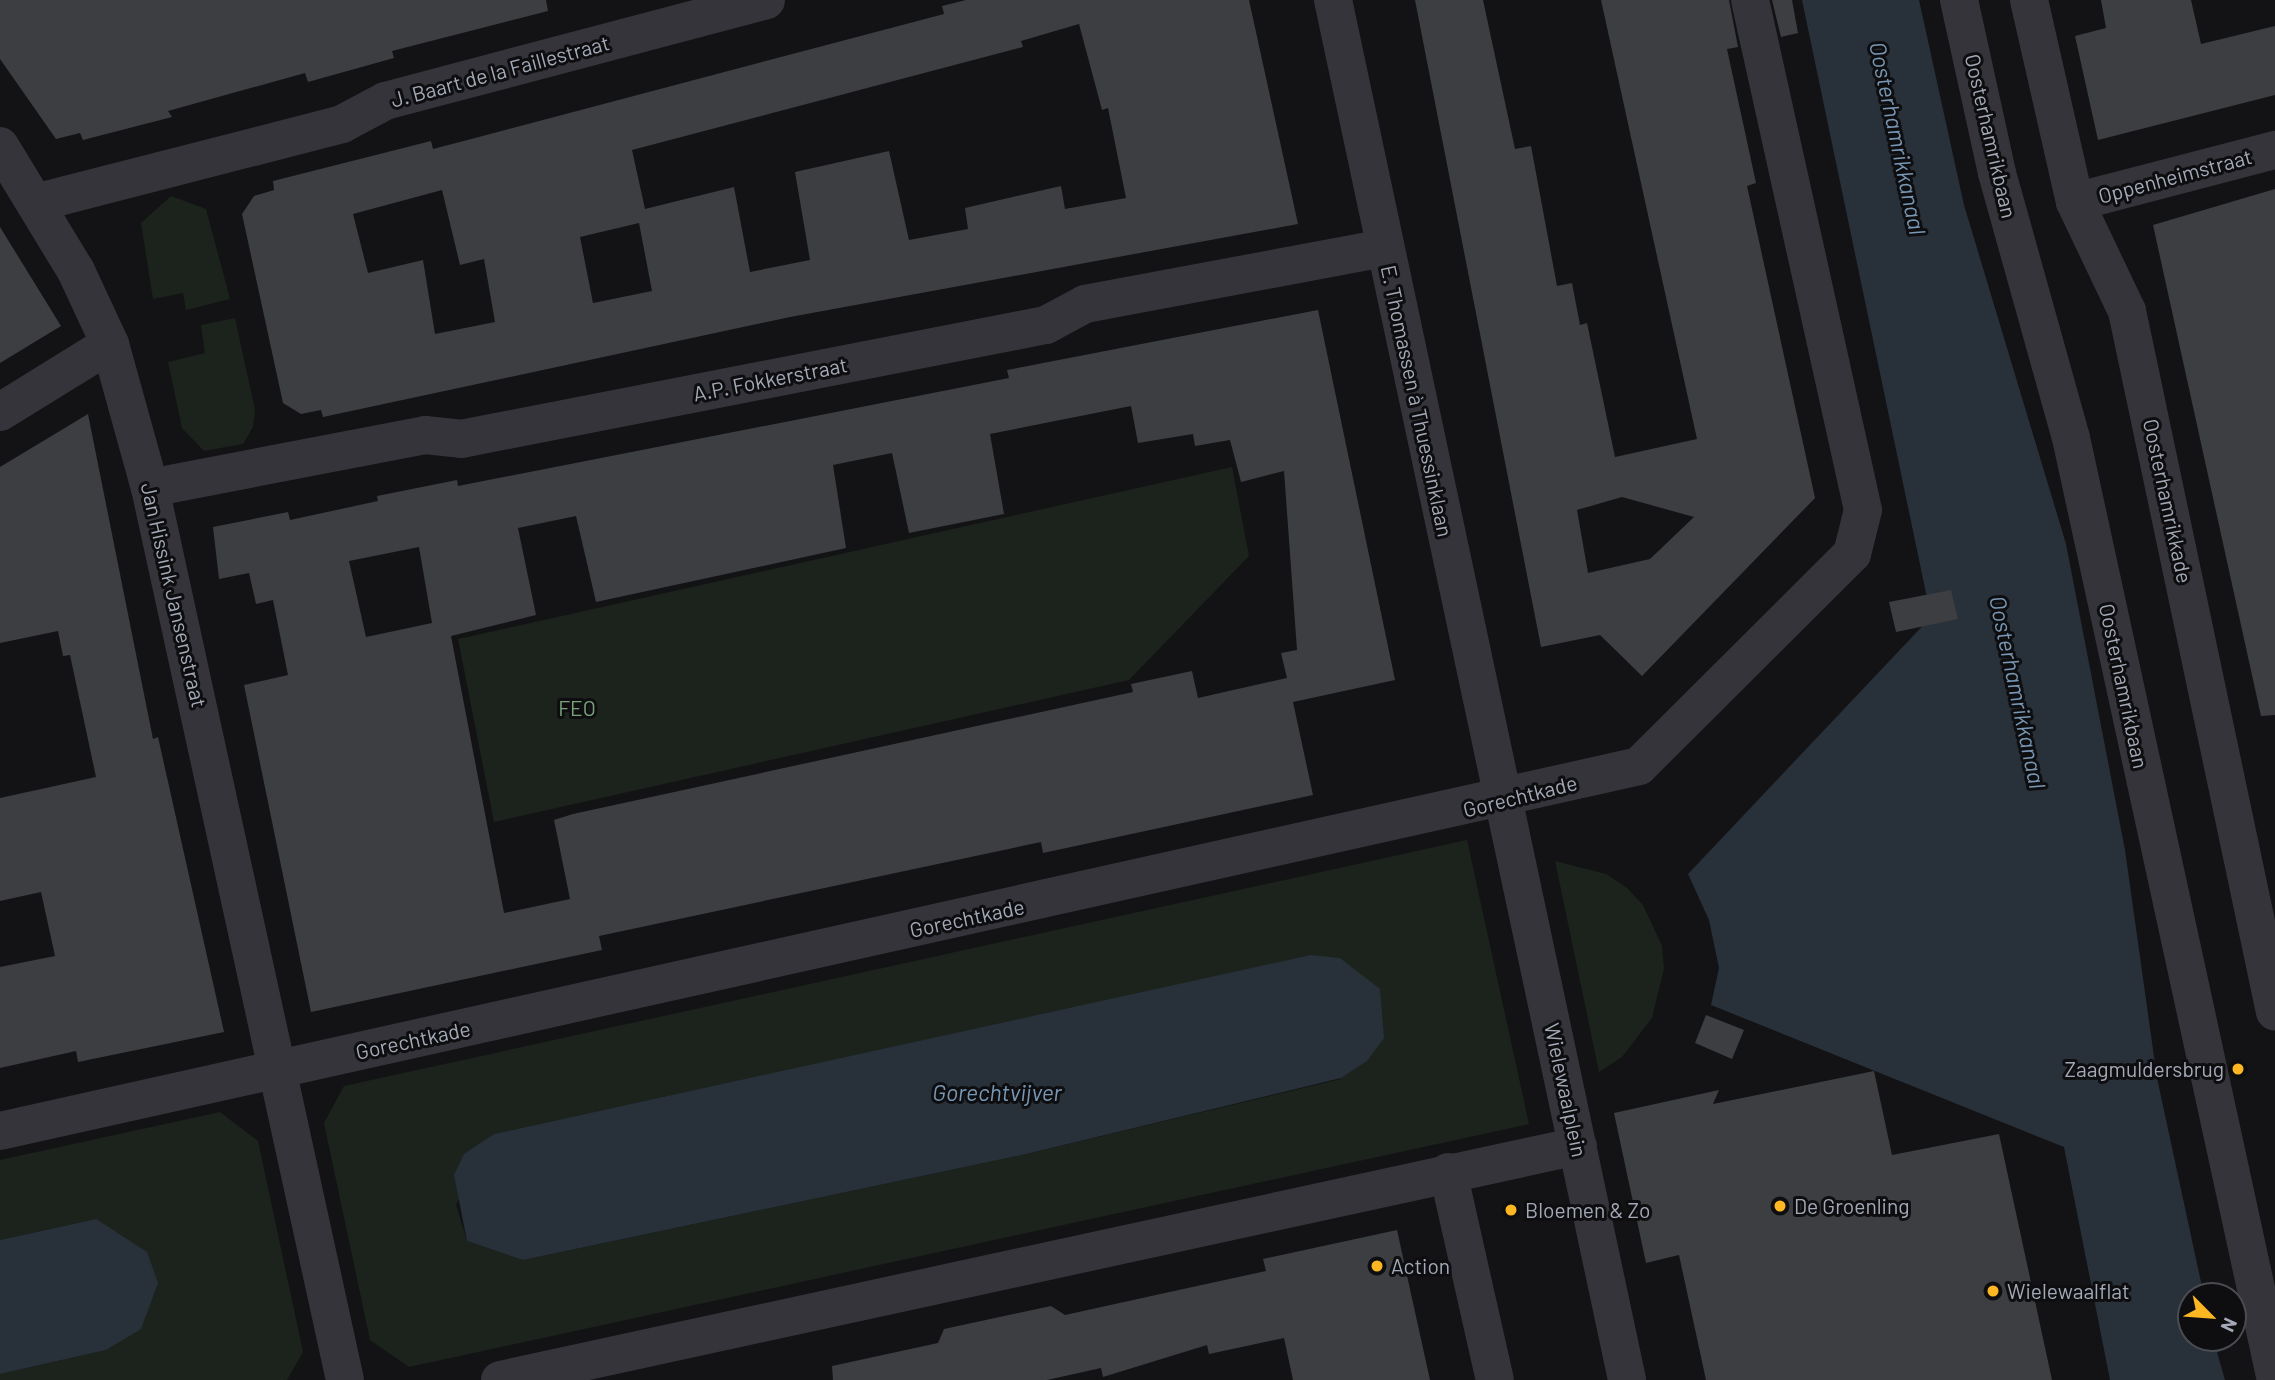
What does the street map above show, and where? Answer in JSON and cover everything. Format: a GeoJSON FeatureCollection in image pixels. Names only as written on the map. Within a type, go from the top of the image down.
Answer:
{"type":"FeatureCollection","features":[{"type":"Feature","properties":{"kind":"street","name":"J. Baart de la Faillestraat"},"geometry":{"type":"LineString","coordinates":[[34,203],[342,124],[385,101],[766,0]]}},
{"type":"Feature","properties":{"kind":"street","name":"E. Thomassen à Thuessinklaan"},"geometry":{"type":"LineString","coordinates":[[1333,0],[1504,801]]}},
{"type":"Feature","properties":{"kind":"street","name":"Gorechtkade"},"geometry":{"type":"LineString","coordinates":[[0,1130],[1504,801],[1639,766],[1852,554],[1863,510],[1750,0]]}},
{"type":"Feature","properties":{"kind":"street","name":"Oosterhamrikbaan"},"geometry":{"type":"LineString","coordinates":[[1959,0],[1997,173],[2071,438],[2275,1377]]}},
{"type":"Feature","properties":{"kind":"street","name":"Oosterhamrikkade"},"geometry":{"type":"LineString","coordinates":[[2029,0],[2075,202],[2127,311],[2261,861],[2275,1012]]}},
{"type":"Feature","properties":{"kind":"street","name":"Jan Hissink Jansenstraat"},"geometry":{"type":"LineString","coordinates":[[0,146],[110,344],[150,488],[345,1380]]}},
{"type":"Feature","properties":{"kind":"street","name":"Oppenheimstraat"},"geometry":{"type":"LineString","coordinates":[[2075,202],[2275,150]]}},
{"type":"Feature","properties":{"kind":"street","name":"A.P. Fokkerstraat"},"geometry":{"type":"LineString","coordinates":[[150,488],[425,435],[461,439],[1046,326],[1085,304],[1385,248]]}},
{"type":"Feature","properties":{"kind":"street"},"geometry":{"type":"LineString","coordinates":[[0,412],[110,344]]}},
{"type":"Feature","properties":{"kind":"street","name":"Wielewaalplein"},"geometry":{"type":"LineString","coordinates":[[1504,801],[1627,1380]]}},
{"type":"Feature","properties":{"kind":"street"},"geometry":{"type":"LineString","coordinates":[[500,1380],[1448,1172],[1578,1146]]}},
{"type":"Feature","properties":{"kind":"street"},"geometry":{"type":"LineString","coordinates":[[1448,1172],[1495,1380]]}},
{"type":"Feature","properties":{"kind":"green space"},"geometry":{"type":"Polygon","coordinates":[[[171,196],[206,209],[230,299],[186,310],[183,293],[153,299],[141,223],[171,196]]]}},
{"type":"Feature","properties":{"kind":"green space"},"geometry":{"type":"Polygon","coordinates":[[[235,318],[255,410],[253,427],[243,444],[204,451],[182,428],[168,362],[205,353],[201,325],[235,318]]]}},
{"type":"Feature","properties":{"kind":"green space","name":"FEO"},"geometry":{"type":"Polygon","coordinates":[[[1232,467],[1249,556],[1129,680],[494,822],[458,639],[1232,467]]]}},
{"type":"Feature","properties":{"kind":"green space"},"geometry":{"type":"Polygon","coordinates":[[[1467,840],[1529,1124],[409,1367],[370,1340],[324,1123],[344,1086],[1467,840]],[[1263,966],[494,1134],[456,1205],[467,1241],[523,1260],[1022,1155],[1341,1079],[1263,966]]]}},
{"type":"Feature","properties":{"kind":"green space"},"geometry":{"type":"Polygon","coordinates":[[[1555,861],[1606,874],[1627,888],[1643,905],[1662,946],[1664,969],[1652,1018],[1622,1057],[1599,1072],[1555,861]]]}},
{"type":"Feature","properties":{"kind":"green space"},"geometry":{"type":"Polygon","coordinates":[[[220,1112],[258,1141],[303,1352],[287,1380],[0,1380],[0,1374],[106,1350],[96,1219],[0,1240],[0,1160],[220,1112]]]}},
{"type":"Feature","properties":{"kind":"water","name":"Oosterhamrikkanaal"},"geometry":{"type":"Polygon","coordinates":[[[1802,0],[1919,0],[1964,205],[2066,544],[2125,850],[2157,1078],[2201,1282],[2177,1282],[2177,1352],[2217,1352],[2225,1380],[2110,1380],[2064,1147],[1711,1005],[1719,968],[1709,920],[1688,874],[1931,617],[1802,0]]]}},
{"type":"Feature","properties":{"kind":"water","name":"Gorechtvijver"},"geometry":{"type":"Polygon","coordinates":[[[1311,955],[1340,958],[1380,989],[1384,1038],[1367,1061],[1341,1078],[1022,1155],[523,1260],[467,1241],[454,1175],[464,1154],[494,1134],[1311,955]]]}},
{"type":"Feature","properties":{"kind":"water"},"geometry":{"type":"Polygon","coordinates":[[[96,1219],[147,1252],[158,1283],[141,1329],[106,1350],[0,1374],[0,1240],[96,1219]]]}},
{"type":"Feature","properties":{"kind":"building"},"geometry":{"type":"Polygon","coordinates":[[[0,0],[546,0],[548,11],[392,51],[394,58],[308,82],[305,73],[168,111],[172,117],[83,140],[80,133],[56,139],[0,59],[0,0]]]}},
{"type":"Feature","properties":{"kind":"building"},"geometry":{"type":"Polygon","coordinates":[[[966,0],[1249,0],[1298,224],[790,317],[323,417],[321,410],[301,414],[283,403],[242,214],[254,196],[274,190],[273,181],[431,141],[433,149],[944,14],[942,6],[966,0]],[[1079,24],[1021,41],[1023,47],[632,150],[645,209],[734,187],[750,272],[810,260],[795,172],[889,151],[909,240],[968,229],[965,208],[1061,186],[1065,209],[1126,198],[1108,108],[1102,110],[1079,24]],[[442,190],[353,214],[368,273],[423,260],[435,334],[495,322],[484,259],[460,265],[442,190]],[[639,223],[580,237],[593,303],[652,291],[639,223]]]}},
{"type":"Feature","properties":{"kind":"building"},"geometry":{"type":"Polygon","coordinates":[[[1415,0],[1483,0],[1515,149],[1531,146],[1557,286],[1572,283],[1580,325],[1587,323],[1615,457],[1697,439],[1601,0],[1729,0],[1738,47],[1727,49],[1756,183],[1747,186],[1815,498],[1642,676],[1600,635],[1541,647],[1415,0]],[[1622,497],[1577,510],[1588,573],[1650,559],[1694,517],[1622,497]]]}},
{"type":"Feature","properties":{"kind":"building"},"geometry":{"type":"Polygon","coordinates":[[[1772,0],[1792,0],[1798,33],[1781,37],[1772,0]]]}},
{"type":"Feature","properties":{"kind":"building"},"geometry":{"type":"Polygon","coordinates":[[[2101,0],[2191,0],[2201,44],[2275,26],[2275,95],[2098,140],[2075,36],[2106,28],[2101,0]]]}},
{"type":"Feature","properties":{"kind":"building"},"geometry":{"type":"Polygon","coordinates":[[[2275,189],[2275,715],[2261,716],[2153,225],[2275,189]]]}},
{"type":"Feature","properties":{"kind":"building"},"geometry":{"type":"Polygon","coordinates":[[[0,227],[61,326],[0,363],[0,227]]]}},
{"type":"Feature","properties":{"kind":"building"},"geometry":{"type":"Polygon","coordinates":[[[1318,310],[1395,680],[1293,702],[1313,795],[1043,853],[1041,842],[599,936],[602,950],[311,1012],[244,685],[288,675],[273,600],[256,604],[249,573],[219,579],[213,527],[288,512],[290,520],[378,501],[377,496],[457,480],[458,486],[1009,378],[1007,370],[1318,310]],[[1131,406],[990,434],[1004,514],[909,533],[892,453],[833,465],[846,548],[596,602],[576,516],[518,528],[536,615],[451,636],[504,913],[570,899],[554,820],[573,814],[1133,692],[1131,684],[1192,671],[1198,698],[1287,678],[1281,653],[1297,650],[1284,471],[1241,482],[1230,440],[1195,446],[1193,434],[1138,443],[1131,406]],[[419,547],[349,561],[366,637],[432,623],[419,547]]]}},
{"type":"Feature","properties":{"kind":"building"},"geometry":{"type":"Polygon","coordinates":[[[88,414],[153,739],[158,737],[224,1032],[78,1062],[76,1051],[0,1068],[0,967],[55,956],[41,892],[0,901],[0,798],[96,777],[70,655],[63,656],[58,631],[0,643],[0,467],[88,414]]]}},
{"type":"Feature","properties":{"kind":"building"},"geometry":{"type":"Polygon","coordinates":[[[1951,590],[1958,619],[1896,632],[1889,602],[1951,590]]]}},
{"type":"Feature","properties":{"kind":"building"},"geometry":{"type":"Polygon","coordinates":[[[1706,1015],[1744,1030],[1732,1059],[1695,1043],[1706,1015]]]}},
{"type":"Feature","properties":{"kind":"building","name":"De Groenling"},"geometry":{"type":"Polygon","coordinates":[[[1874,1071],[1892,1155],[1999,1134],[2052,1380],[1706,1380],[1679,1255],[1646,1263],[1614,1113],[1719,1090],[1713,1104],[1874,1071]]]}},
{"type":"Feature","properties":{"kind":"building"},"geometry":{"type":"Polygon","coordinates":[[[1397,1230],[1430,1380],[1293,1380],[1284,1338],[1209,1354],[1207,1345],[1103,1377],[1101,1368],[1047,1380],[833,1380],[832,1366],[938,1343],[944,1329],[1051,1306],[1065,1315],[1266,1271],[1263,1259],[1397,1230]]]}},
{"type":"Feature","properties":{"kind":"place","name":"Zaagmuldersbrug"},"geometry":{"type":"Point","coordinates":[2238,1069]}},
{"type":"Feature","properties":{"kind":"place","name":"De Groenling"},"geometry":{"type":"Point","coordinates":[1780,1206]}},
{"type":"Feature","properties":{"kind":"place","name":"Bloemen & Zo"},"geometry":{"type":"Point","coordinates":[1511,1210]}},
{"type":"Feature","properties":{"kind":"place","name":"Action"},"geometry":{"type":"Point","coordinates":[1377,1266]}},
{"type":"Feature","properties":{"kind":"place","name":"Wielewaalflat"},"geometry":{"type":"Point","coordinates":[1993,1291]}}]}
